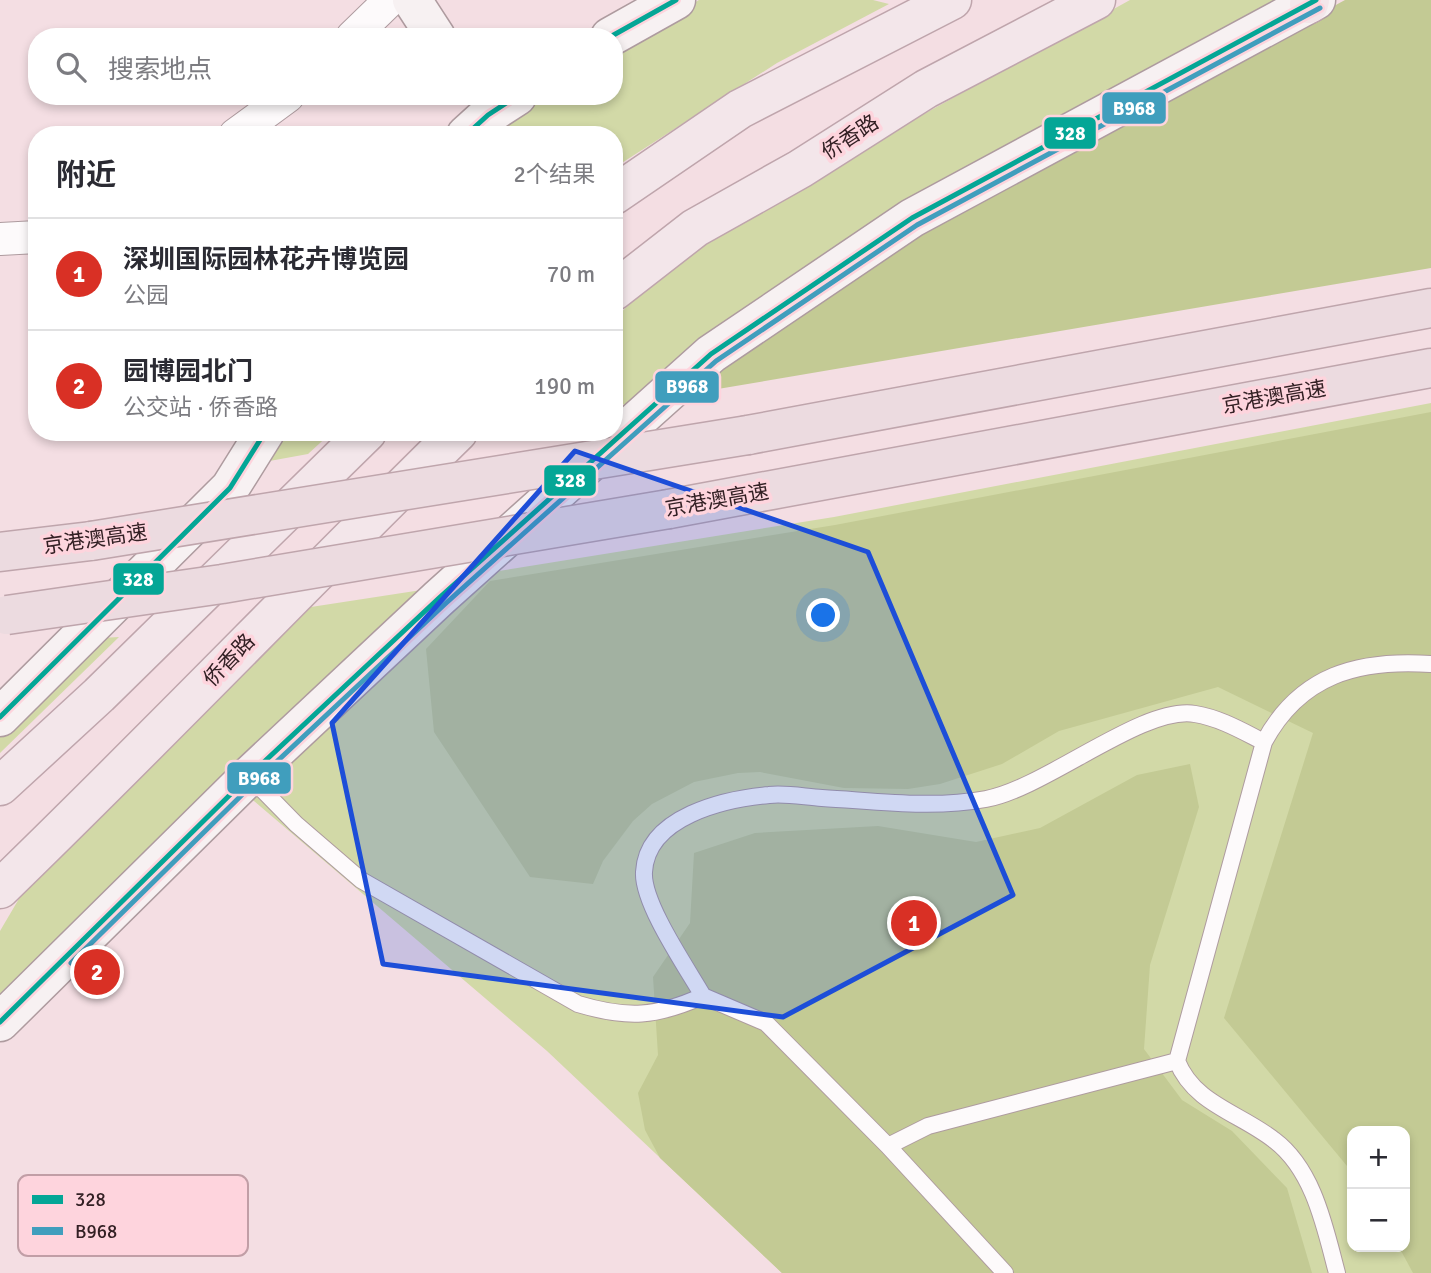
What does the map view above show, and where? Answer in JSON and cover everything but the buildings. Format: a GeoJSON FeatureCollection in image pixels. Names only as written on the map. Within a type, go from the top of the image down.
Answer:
{"type":"FeatureCollection","features":[{"type":"Feature","properties":{"kind":"highway","name":"京港澳高速"},"geometry":{"type":"LineString","coordinates":[[0,551],[91,541],[748,435],[1431,308]]}},
{"type":"Feature","properties":{"kind":"highway","name":"京港澳高速"},"geometry":{"type":"LineString","coordinates":[[4,615],[222,584],[669,509],[1431,368]]}},
{"type":"Feature","properties":{"kind":"main road"},"geometry":{"type":"LineString","coordinates":[[412,0],[430,28]]}},
{"type":"Feature","properties":{"kind":"main road"},"geometry":{"type":"LineString","coordinates":[[623,30],[676,0]]}},
{"type":"Feature","properties":{"kind":"main road"},"geometry":{"type":"LineString","coordinates":[[623,189],[740,109],[951,0]]}},
{"type":"Feature","properties":{"kind":"main road","name":"侨香路"},"geometry":{"type":"LineString","coordinates":[[623,285],[695,228],[800,169],[926,89],[1096,0]]}},
{"type":"Feature","properties":{"kind":"main road"},"geometry":{"type":"LineString","coordinates":[[623,434],[712,354],[912,218],[1312,1]]}},
{"type":"Feature","properties":{"kind":"main road"},"geometry":{"type":"LineString","coordinates":[[0,717],[230,488],[259,441]]}},
{"type":"Feature","properties":{"kind":"main road"},"geometry":{"type":"LineString","coordinates":[[0,786],[99,695],[358,441]]}},
{"type":"Feature","properties":{"kind":"main road","name":"侨香路"},"geometry":{"type":"LineString","coordinates":[[0,889],[134,760],[273,614],[449,441]]}},
{"type":"Feature","properties":{"kind":"main road"},"geometry":{"type":"LineString","coordinates":[[0,1022],[249,776],[439,598],[615,441]]}},
{"type":"Feature","properties":{"kind":"street"},"geometry":{"type":"LineString","coordinates":[[361,28],[390,0]]}},
{"type":"Feature","properties":{"kind":"street"},"geometry":{"type":"LineString","coordinates":[[247,126],[276,105]]}},
{"type":"Feature","properties":{"kind":"street"},"geometry":{"type":"LineString","coordinates":[[0,239],[28,237]]}},
{"type":"Feature","properties":{"kind":"lane"},"geometry":{"type":"LineString","coordinates":[[1338,1273],[1320,1210],[1300,1169],[1276,1141],[1195,1092],[1183,1078],[1177,1061],[1264,742],[1276,720],[1293,699],[1316,683],[1343,672],[1371,665],[1403,662],[1431,664]]}},
{"type":"Feature","properties":{"kind":"lane"},"geometry":{"type":"LineString","coordinates":[[1005,1273],[888,1146],[766,1023],[703,996],[652,906],[644,873],[653,843],[678,821],[720,803],[771,794],[932,805],[988,799],[1040,779],[1153,719],[1174,713],[1193,713],[1212,718],[1264,742]]}},
{"type":"Feature","properties":{"kind":"lane"},"geometry":{"type":"LineString","coordinates":[[249,776],[296,824],[361,880],[578,1004],[613,1014],[642,1015],[676,1007],[703,996]]}},
{"type":"Feature","properties":{"kind":"lane"},"geometry":{"type":"LineString","coordinates":[[888,1146],[928,1126],[1177,1061]]}},
{"type":"Feature","properties":{"kind":"highlighted area"},"geometry":{"type":"Polygon","coordinates":[[[575,451],[868,552],[1013,895],[783,1017],[383,964],[332,723],[575,451]]]}},
{"type":"Feature","properties":{"kind":"green space"},"geometry":{"type":"Polygon","coordinates":[[[699,0],[873,0],[889,4],[777,63],[623,162],[623,126],[508,126],[534,105],[623,105],[623,45],[699,0]]]}},
{"type":"Feature","properties":{"kind":"green space"},"geometry":{"type":"Polygon","coordinates":[[[1130,0],[1295,0],[644,401],[623,404],[623,310],[673,263],[866,146],[1130,0]]]}},
{"type":"Feature","properties":{"kind":"green space"},"geometry":{"type":"Polygon","coordinates":[[[1345,0],[1431,0],[1431,268],[694,393],[733,356],[953,213],[1345,0]]]}},
{"type":"Feature","properties":{"kind":"green space"},"geometry":{"type":"Polygon","coordinates":[[[1431,403],[1431,1273],[782,1273],[547,1051],[247,795],[486,573],[834,517],[1431,403]]]}},
{"type":"Feature","properties":{"kind":"green space"},"geometry":{"type":"Polygon","coordinates":[[[1431,412],[1431,1273],[1413,1273],[1402,1252],[1410,1252],[1410,1126],[1347,1126],[1347,1166],[1224,1018],[1313,733],[1218,687],[1059,731],[1002,764],[940,784],[908,789],[844,788],[760,772],[738,773],[694,782],[652,804],[633,821],[603,861],[593,884],[530,877],[434,732],[426,649],[490,581],[835,525],[1431,412]]]}},
{"type":"Feature","properties":{"kind":"green space"},"geometry":{"type":"Polygon","coordinates":[[[279,441],[322,441],[308,454],[264,462],[279,441]]]}},
{"type":"Feature","properties":{"kind":"green space"},"geometry":{"type":"Polygon","coordinates":[[[441,587],[0,1009],[0,931],[20,897],[311,607],[441,587]]]}},
{"type":"Feature","properties":{"kind":"green space"},"geometry":{"type":"Polygon","coordinates":[[[119,637],[0,753],[0,734],[101,638],[119,637]]]}},
{"type":"Feature","properties":{"kind":"green space"},"geometry":{"type":"Polygon","coordinates":[[[1190,764],[1199,807],[1150,965],[1144,1049],[1182,1100],[1232,1131],[1287,1188],[1312,1273],[782,1273],[660,1158],[645,1130],[638,1093],[658,1055],[653,977],[690,923],[694,853],[755,833],[878,826],[976,842],[1040,828],[1137,775],[1190,764]]]}},
{"type":"Feature","properties":{"kind":"transit line","name":"328"},"geometry":{"type":"LineString","coordinates":[[623,30],[676,0]]}},
{"type":"Feature","properties":{"kind":"transit line","name":"328"},"geometry":{"type":"LineString","coordinates":[[623,433],[711,354],[912,218],[1316,0]]}},
{"type":"Feature","properties":{"kind":"transit line","name":"B968"},"geometry":{"type":"LineString","coordinates":[[71,963],[255,782],[445,604],[716,361],[917,225],[1320,8]]}},
{"type":"Feature","properties":{"kind":"transit line","name":"328"},"geometry":{"type":"LineString","coordinates":[[476,126],[503,105]]}},
{"type":"Feature","properties":{"kind":"transit line","name":"328"},"geometry":{"type":"LineString","coordinates":[[0,717],[230,488],[259,441]]}},
{"type":"Feature","properties":{"kind":"transit line","name":"328"},"geometry":{"type":"LineString","coordinates":[[0,1022],[249,776],[439,598],[614,441]]}},
{"type":"Feature","properties":{"kind":"place","name":"深圳国际园林花卉博览园"},"geometry":{"type":"Point","coordinates":[914,923]}},
{"type":"Feature","properties":{"kind":"place","name":"园博园北门"},"geometry":{"type":"Point","coordinates":[97,972]}}]}
